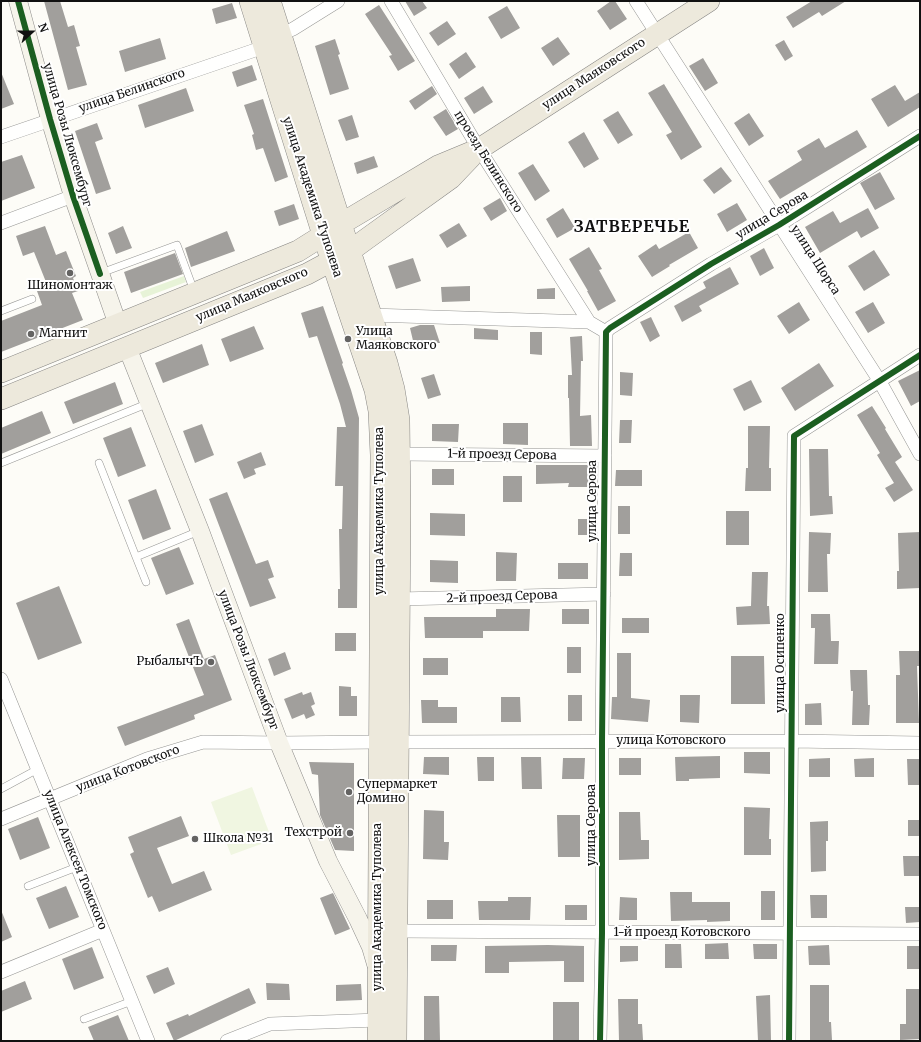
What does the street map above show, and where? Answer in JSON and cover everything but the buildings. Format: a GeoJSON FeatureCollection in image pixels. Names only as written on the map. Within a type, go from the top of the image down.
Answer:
{"type":"FeatureCollection","features":[{"type":"Feature","properties":{"kind":"main road","name":"улица Академика Туполева"},"geometry":{"type":"LineString","coordinates":[[250,1],[323,235],[375,390],[379,411],[396,931],[378,1020],[378,1041]]}},
{"type":"Feature","properties":{"kind":"main road","name":"улица Академика Туполева"},"geometry":{"type":"LineString","coordinates":[[270,1],[387,363],[395,394],[399,420],[399,599],[389,742],[387,970],[396,1041]]}},
{"type":"Feature","properties":{"kind":"main road","name":"улица Маяковского"},"geometry":{"type":"LineString","coordinates":[[3,390],[118,325],[298,251],[438,166],[479,149],[709,1]]}},
{"type":"Feature","properties":{"kind":"main road","name":"улица Маяковского"},"geometry":{"type":"LineString","coordinates":[[3,390],[127,347],[307,274],[350,250],[451,178],[479,149]]}},
{"type":"Feature","properties":{"kind":"street","name":"улица Розы Люксембург"},"geometry":{"type":"LineString","coordinates":[[18,1],[50,119],[73,196],[118,325]]}},
{"type":"Feature","properties":{"kind":"street"},"geometry":{"type":"LineString","coordinates":[[281,34],[293,29],[338,1]]}},
{"type":"Feature","properties":{"kind":"street","name":"проезд Белинского"},"geometry":{"type":"LineString","coordinates":[[391,1],[479,149],[589,322],[606,332]]}},
{"type":"Feature","properties":{"kind":"street","name":"улица Щорса"},"geometry":{"type":"LineString","coordinates":[[636,1],[879,380],[920,454]]}},
{"type":"Feature","properties":{"kind":"street","name":"улица Белинского"},"geometry":{"type":"LineString","coordinates":[[1,137],[264,47]]}},
{"type":"Feature","properties":{"kind":"street","name":"улица Серова"},"geometry":{"type":"LineString","coordinates":[[600,1041],[606,332],[711,264],[779,225],[920,136]]}},
{"type":"Feature","properties":{"kind":"street"},"geometry":{"type":"LineString","coordinates":[[1,223],[73,196]]}},
{"type":"Feature","properties":{"kind":"street","name":"проезд Белинского"},"geometry":{"type":"LineString","coordinates":[[371,315],[589,322]]}},
{"type":"Feature","properties":{"kind":"street","name":"улица Розы Люксембург"},"geometry":{"type":"LineString","coordinates":[[127,347],[200,531],[279,743],[328,861],[371,947],[387,970]]}},
{"type":"Feature","properties":{"kind":"street","name":"улица Осипенко"},"geometry":{"type":"LineString","coordinates":[[789,1041],[794,436],[920,355]]}},
{"type":"Feature","properties":{"kind":"street","name":"1-й проезд Серова"},"geometry":{"type":"LineString","coordinates":[[400,454],[604,456]]}},
{"type":"Feature","properties":{"kind":"street","name":"2-й проезд Серова"},"geometry":{"type":"LineString","coordinates":[[399,599],[604,594]]}},
{"type":"Feature","properties":{"kind":"street","name":"улица Алексея Томского"},"geometry":{"type":"LineString","coordinates":[[1,679],[148,1041]]}},
{"type":"Feature","properties":{"kind":"street","name":"улица Котовского"},"geometry":{"type":"LineString","coordinates":[[1,819],[147,759],[203,742],[792,741],[920,743]]}},
{"type":"Feature","properties":{"kind":"street"},"geometry":{"type":"LineString","coordinates":[[1,972],[103,930]]}},
{"type":"Feature","properties":{"kind":"street","name":"1-й проезд Котовского"},"geometry":{"type":"LineString","coordinates":[[396,931],[920,934]]}},
{"type":"Feature","properties":{"kind":"street"},"geometry":{"type":"LineString","coordinates":[[227,1041],[270,1024],[378,1020]]}},
{"type":"Feature","properties":{"kind":"lane"},"geometry":{"type":"LineString","coordinates":[[100,274],[177,245],[195,293]]}},
{"type":"Feature","properties":{"kind":"lane"},"geometry":{"type":"LineString","coordinates":[[1,311],[32,299]]}},
{"type":"Feature","properties":{"kind":"lane"},"geometry":{"type":"LineString","coordinates":[[1,463],[149,403]]}},
{"type":"Feature","properties":{"kind":"lane"},"geometry":{"type":"LineString","coordinates":[[99,463],[146,582]]}},
{"type":"Feature","properties":{"kind":"lane"},"geometry":{"type":"LineString","coordinates":[[136,556],[200,531]]}},
{"type":"Feature","properties":{"kind":"lane"},"geometry":{"type":"LineString","coordinates":[[1,789],[38,769]]}},
{"type":"Feature","properties":{"kind":"lane"},"geometry":{"type":"LineString","coordinates":[[28,886],[77,866]]}},
{"type":"Feature","properties":{"kind":"lane"},"geometry":{"type":"LineString","coordinates":[[84,1019],[132,1000]]}},
{"type":"Feature","properties":{"kind":"green space"},"geometry":{"type":"Polygon","coordinates":[[[184,276],[186,282],[143,298],[140,292],[184,276]]]}},
{"type":"Feature","properties":{"kind":"green space"},"geometry":{"type":"Polygon","coordinates":[[[252,787],[272,840],[231,855],[211,802],[252,787]]]}},
{"type":"Feature","properties":{"kind":"cycle path"},"geometry":{"type":"LineString","coordinates":[[18,1],[50,119],[73,196],[100,274]]}},
{"type":"Feature","properties":{"kind":"cycle path"},"geometry":{"type":"LineString","coordinates":[[600,1041],[606,332],[711,264],[779,225],[920,136]]}},
{"type":"Feature","properties":{"kind":"cycle path"},"geometry":{"type":"LineString","coordinates":[[789,1041],[794,436],[920,355]]}},
{"type":"Feature","properties":{"kind":"place","name":"Шиномонтаж"},"geometry":{"type":"Point","coordinates":[70,273]}},
{"type":"Feature","properties":{"kind":"place","name":"Магнит"},"geometry":{"type":"Point","coordinates":[31,334]}},
{"type":"Feature","properties":{"kind":"place","name":"Улица Маяковского"},"geometry":{"type":"Point","coordinates":[348,339]}},
{"type":"Feature","properties":{"kind":"place","name":"РыбалычЪ"},"geometry":{"type":"Point","coordinates":[211,662]}},
{"type":"Feature","properties":{"kind":"place","name":"Супермаркет Домино"},"geometry":{"type":"Point","coordinates":[349,792]}},
{"type":"Feature","properties":{"kind":"place","name":"Техстрой"},"geometry":{"type":"Point","coordinates":[350,833]}},
{"type":"Feature","properties":{"kind":"place","name":"Школа №31"},"geometry":{"type":"Point","coordinates":[195,839]}},
{"type":"Feature","properties":{"kind":"district","name":"ЗАТВЕРЕЧЬЕ"},"geometry":{"type":"Point","coordinates":[632,227]}}]}
